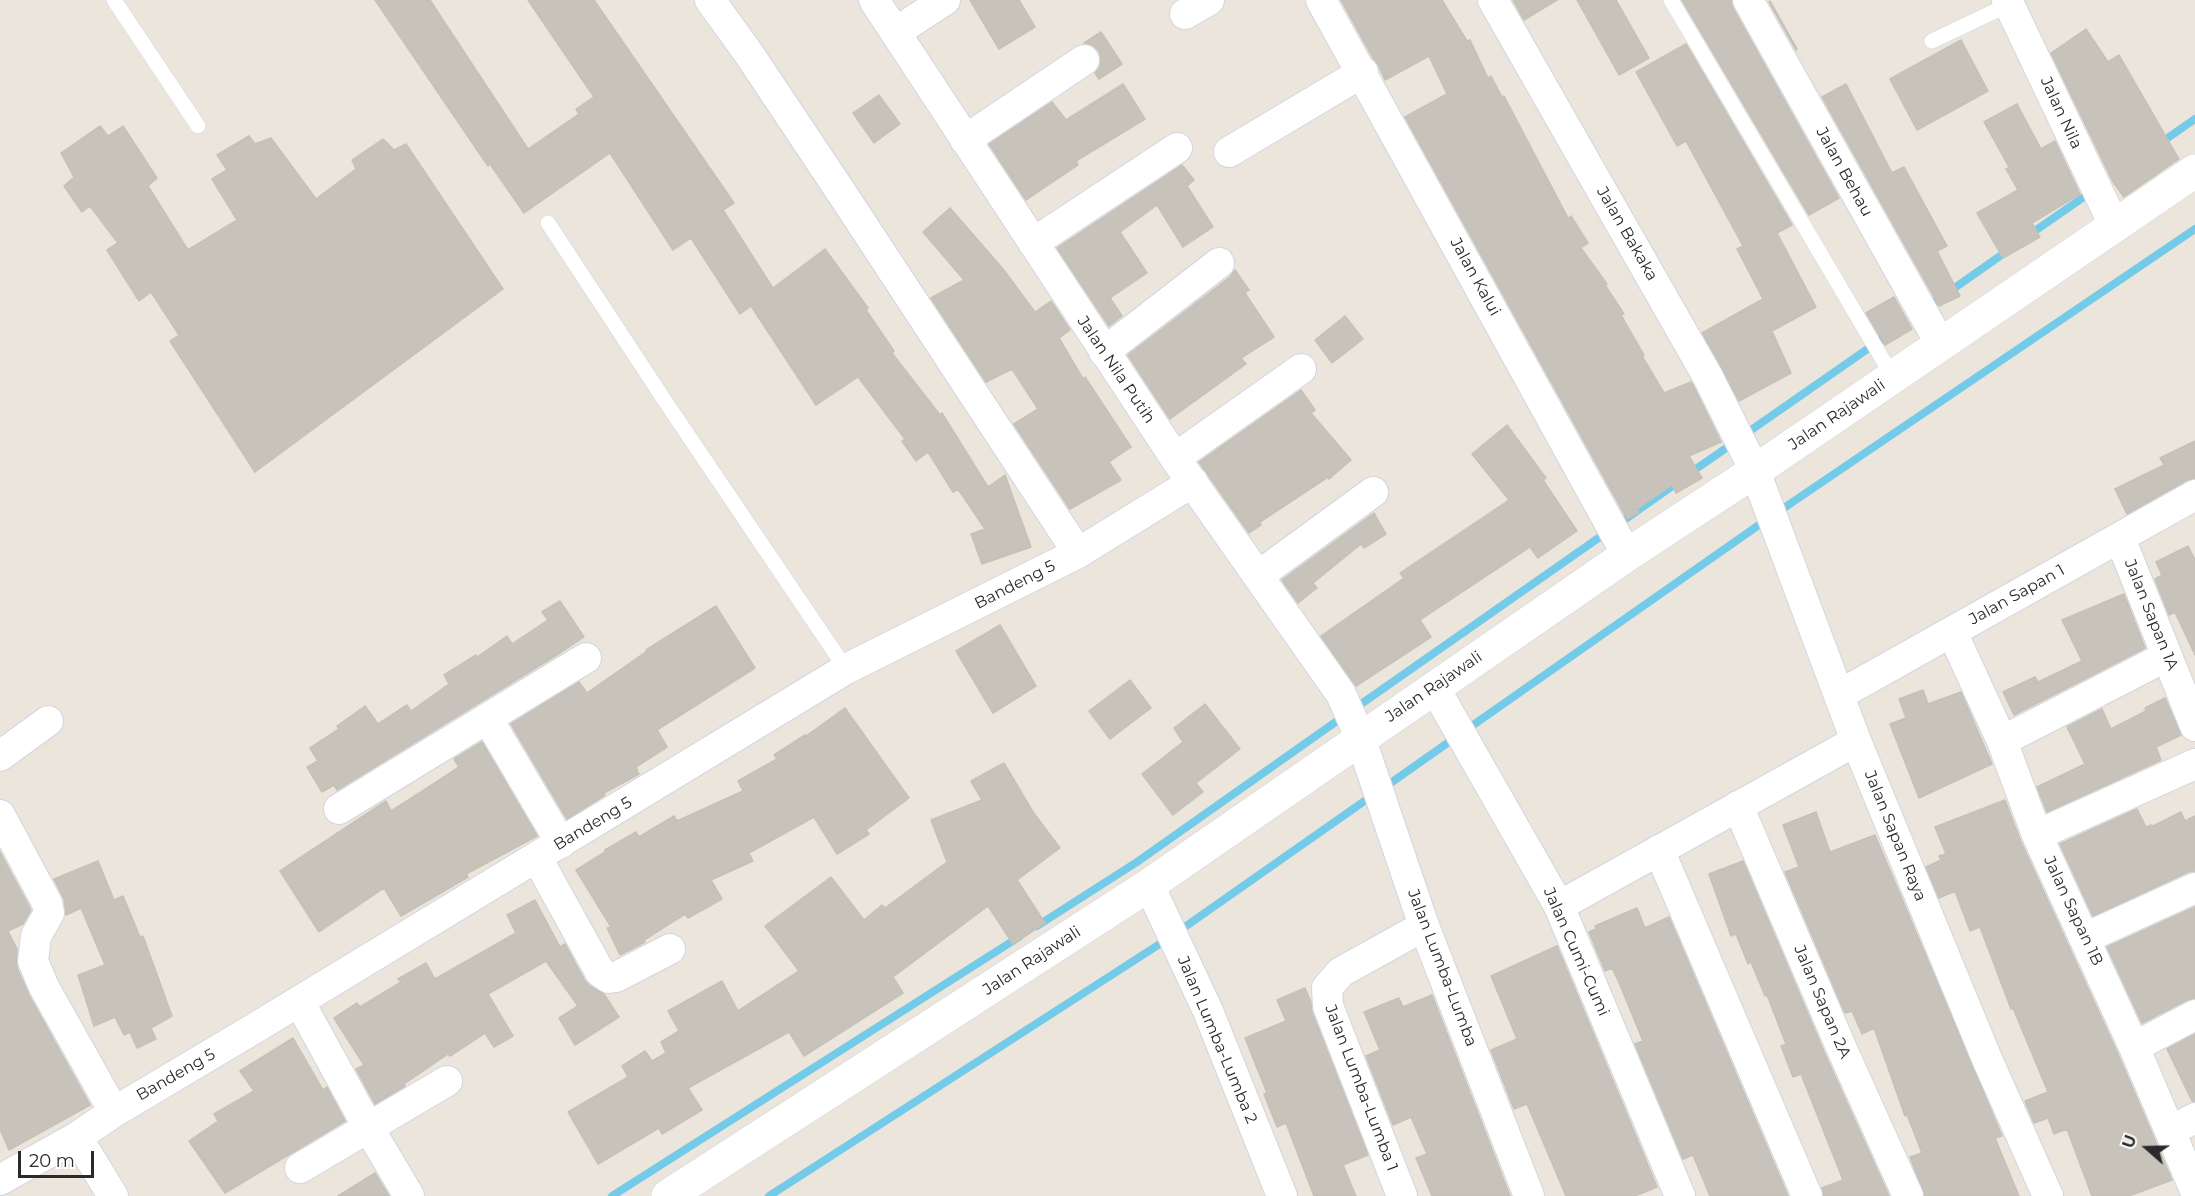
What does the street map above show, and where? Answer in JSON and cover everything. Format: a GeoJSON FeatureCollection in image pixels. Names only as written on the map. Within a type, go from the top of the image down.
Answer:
{"type":"FeatureCollection","features":[{"type":"Feature","properties":{"kind":"main road","name":"Jalan Rajawali"},"geometry":{"type":"LineString","coordinates":[[668,1196],[1149,885],[1360,737],[2195,171]]}},
{"type":"Feature","properties":{"kind":"street"},"geometry":{"type":"LineString","coordinates":[[710,0],[843,195],[1078,553]]}},
{"type":"Feature","properties":{"kind":"street","name":"Jalan Nila Putih"},"geometry":{"type":"LineString","coordinates":[[874,0],[1175,458],[1341,694],[1360,737]]}},
{"type":"Feature","properties":{"kind":"street"},"geometry":{"type":"LineString","coordinates":[[896,32],[945,0]]}},
{"type":"Feature","properties":{"kind":"street","name":"Jalan Kalui"},"geometry":{"type":"LineString","coordinates":[[1321,0],[1363,72],[1424,189],[1466,260],[1627,555]]}},
{"type":"Feature","properties":{"kind":"street","name":"Jalan Bakaka"},"geometry":{"type":"LineString","coordinates":[[1493,0],[1708,377],[1755,471]]}},
{"type":"Feature","properties":{"kind":"street","name":"Jalan Behau"},"geometry":{"type":"LineString","coordinates":[[1748,0],[1940,343]]}},
{"type":"Feature","properties":{"kind":"street","name":"Jalan Nila"},"geometry":{"type":"LineString","coordinates":[[2008,2],[2115,227]]}},
{"type":"Feature","properties":{"kind":"street"},"geometry":{"type":"LineString","coordinates":[[965,140],[1084,60]]}},
{"type":"Feature","properties":{"kind":"street"},"geometry":{"type":"LineString","coordinates":[[1229,152],[1363,72]]}},
{"type":"Feature","properties":{"kind":"street"},"geometry":{"type":"LineString","coordinates":[[1033,243],[1177,148]]}},
{"type":"Feature","properties":{"kind":"street"},"geometry":{"type":"LineString","coordinates":[[1104,352],[1219,263]]}},
{"type":"Feature","properties":{"kind":"street"},"geometry":{"type":"LineString","coordinates":[[1175,458],[1302,369]]}},
{"type":"Feature","properties":{"kind":"street","name":"Jalan Sapan Raya"},"geometry":{"type":"LineString","coordinates":[[1755,471],[1856,741],[1982,1048],[2048,1196]]}},
{"type":"Feature","properties":{"kind":"street","name":"Bandeng 5"},"geometry":{"type":"LineString","coordinates":[[0,1180],[77,1137],[114,1112],[549,851],[846,669],[1078,553],[1193,482]]}},
{"type":"Feature","properties":{"kind":"street"},"geometry":{"type":"LineString","coordinates":[[1257,576],[1373,492]]}},
{"type":"Feature","properties":{"kind":"street","name":"Jalan Sapan 1"},"geometry":{"type":"LineString","coordinates":[[1839,695],[2195,495]]}},
{"type":"Feature","properties":{"kind":"street","name":"Jalan Sapan 1A"},"geometry":{"type":"LineString","coordinates":[[2120,538],[2195,726]]}},
{"type":"Feature","properties":{"kind":"street","name":"Jalan Sapan 1B"},"geometry":{"type":"LineString","coordinates":[[1952,632],[2002,741],[2037,835],[2134,1047],[2182,1125],[2195,1190]]}},
{"type":"Feature","properties":{"kind":"street"},"geometry":{"type":"LineString","coordinates":[[2002,741],[2167,656]]}},
{"type":"Feature","properties":{"kind":"street"},"geometry":{"type":"LineString","coordinates":[[339,809],[586,658]]}},
{"type":"Feature","properties":{"kind":"street","name":"Jalan Cumi-Cumi"},"geometry":{"type":"LineString","coordinates":[[1434,687],[1559,906],[1680,1196]]}},
{"type":"Feature","properties":{"kind":"street"},"geometry":{"type":"LineString","coordinates":[[488,719],[549,851],[600,972],[609,978],[616,977],[669,949]]}},
{"type":"Feature","properties":{"kind":"street"},"geometry":{"type":"LineString","coordinates":[[0,756],[48,721]]}},
{"type":"Feature","properties":{"kind":"street","name":"Jalan Lumba-Lumba"},"geometry":{"type":"LineString","coordinates":[[1360,737],[1424,926],[1529,1196]]}},
{"type":"Feature","properties":{"kind":"street"},"geometry":{"type":"LineString","coordinates":[[1559,906],[1856,741]]}},
{"type":"Feature","properties":{"kind":"street"},"geometry":{"type":"LineString","coordinates":[[2037,835],[2195,764]]}},
{"type":"Feature","properties":{"kind":"street","name":"Jalan Sapan 2A"},"geometry":{"type":"LineString","coordinates":[[1738,806],[1841,1047],[1908,1196]]}},
{"type":"Feature","properties":{"kind":"street"},"geometry":{"type":"LineString","coordinates":[[0,815],[47,903],[49,913],[36,936],[33,961],[44,987],[114,1112]]}},
{"type":"Feature","properties":{"kind":"street"},"geometry":{"type":"LineString","coordinates":[[1659,850],[1807,1196]]}},
{"type":"Feature","properties":{"kind":"street","name":"Jalan Lumba-Lumba 2"},"geometry":{"type":"LineString","coordinates":[[1149,885],[1208,1011],[1282,1196]]}},
{"type":"Feature","properties":{"kind":"street"},"geometry":{"type":"LineString","coordinates":[[2085,938],[2195,888]]}},
{"type":"Feature","properties":{"kind":"street","name":"Jalan Lumba-Lumba 1"},"geometry":{"type":"LineString","coordinates":[[1402,1196],[1328,1006],[1327,988],[1341,972],[1424,926]]}},
{"type":"Feature","properties":{"kind":"street"},"geometry":{"type":"LineString","coordinates":[[299,1001],[368,1127],[409,1196]]}},
{"type":"Feature","properties":{"kind":"street"},"geometry":{"type":"LineString","coordinates":[[2134,1047],[2195,1015]]}},
{"type":"Feature","properties":{"kind":"street"},"geometry":{"type":"LineString","coordinates":[[300,1168],[447,1081]]}},
{"type":"Feature","properties":{"kind":"street"},"geometry":{"type":"LineString","coordinates":[[77,1137],[113,1196]]}},
{"type":"Feature","properties":{"kind":"lane"},"geometry":{"type":"LineString","coordinates":[[114,0],[198,126]]}},
{"type":"Feature","properties":{"kind":"lane"},"geometry":{"type":"LineString","coordinates":[[1671,0],[1893,377]]}},
{"type":"Feature","properties":{"kind":"lane"},"geometry":{"type":"LineString","coordinates":[[1932,41],[2008,2]]}},
{"type":"Feature","properties":{"kind":"lane"},"geometry":{"type":"LineString","coordinates":[[548,223],[846,669]]}},
{"type":"Feature","properties":{"kind":"building"},"geometry":{"type":"Polygon","coordinates":[[[375,0],[430,0],[528,149],[579,114],[576,109],[594,97],[528,0],[594,0],[734,203],[723,210],[773,288],[825,249],[868,308],[866,310],[894,351],[892,353],[940,415],[942,413],[988,487],[1005,475],[1031,547],[982,564],[971,534],[985,529],[958,489],[953,492],[928,452],[916,461],[902,441],[905,439],[858,377],[816,405],[751,306],[740,314],[691,238],[673,250],[610,153],[524,213],[490,164],[488,166],[375,0]]]}},
{"type":"Feature","properties":{"kind":"building"},"geometry":{"type":"Polygon","coordinates":[[[970,0],[1019,0],[1035,27],[999,49],[970,0]]]}},
{"type":"Feature","properties":{"kind":"building"},"geometry":{"type":"Polygon","coordinates":[[[1341,0],[1442,0],[1467,41],[1470,40],[1488,78],[1491,76],[1502,97],[1504,96],[1568,218],[1571,216],[1588,243],[1581,248],[1607,284],[1605,285],[1624,314],[1621,315],[1644,355],[1642,356],[1664,393],[1691,382],[1693,385],[1721,442],[1689,456],[1702,478],[1676,493],[1672,485],[1637,509],[1639,512],[1627,519],[1405,117],[1447,94],[1429,56],[1385,80],[1341,0]]]}},
{"type":"Feature","properties":{"kind":"building"},"geometry":{"type":"Polygon","coordinates":[[[1513,0],[1557,0],[1524,20],[1513,0]]]}},
{"type":"Feature","properties":{"kind":"building"},"geometry":{"type":"Polygon","coordinates":[[[1577,0],[1616,0],[1649,58],[1619,75],[1577,0]]]}},
{"type":"Feature","properties":{"kind":"building"},"geometry":{"type":"Polygon","coordinates":[[[1682,0],[1731,0],[1733,8],[1839,198],[1809,215],[1682,0]]]}},
{"type":"Feature","properties":{"kind":"building"},"geometry":{"type":"Polygon","coordinates":[[[1769,2],[1797,49],[1796,50],[1769,2]]]}},
{"type":"Feature","properties":{"kind":"building"},"geometry":{"type":"Polygon","coordinates":[[[2086,29],[2108,62],[2119,55],[2179,159],[2124,197],[2113,182],[2051,53],[2086,29]]]}},
{"type":"Feature","properties":{"kind":"building"},"geometry":{"type":"Polygon","coordinates":[[[1101,32],[1122,64],[1099,79],[1095,73],[1100,67],[1099,51],[1092,45],[1084,43],[1101,32]]]}},
{"type":"Feature","properties":{"kind":"building"},"geometry":{"type":"Polygon","coordinates":[[[1961,40],[1988,91],[1917,130],[1890,79],[1961,40]]]}},
{"type":"Feature","properties":{"kind":"building"},"geometry":{"type":"Polygon","coordinates":[[[1686,44],[1792,225],[1777,233],[1816,307],[1772,331],[1791,373],[1739,401],[1702,333],[1763,299],[1737,249],[1743,246],[1686,141],[1677,146],[1636,72],[1686,44]]]}},
{"type":"Feature","properties":{"kind":"building"},"geometry":{"type":"Polygon","coordinates":[[[1123,84],[1145,119],[1076,161],[1078,165],[1026,200],[989,144],[1052,102],[1066,120],[1123,84]]]}},
{"type":"Feature","properties":{"kind":"building"},"geometry":{"type":"Polygon","coordinates":[[[1846,84],[1892,173],[1904,167],[1947,246],[1937,251],[1960,296],[1939,306],[1822,97],[1846,84]]]}},
{"type":"Feature","properties":{"kind":"building"},"geometry":{"type":"Polygon","coordinates":[[[879,95],[900,124],[874,143],[853,113],[879,95]]]}},
{"type":"Feature","properties":{"kind":"building"},"geometry":{"type":"Polygon","coordinates":[[[2017,104],[2041,149],[2055,141],[2080,194],[2032,223],[2040,237],[2003,258],[1977,213],[2018,190],[2006,169],[2009,167],[1984,122],[2017,104]]]}},
{"type":"Feature","properties":{"kind":"building"},"geometry":{"type":"Polygon","coordinates":[[[100,126],[108,136],[123,126],[157,178],[148,186],[188,250],[237,220],[212,179],[227,170],[217,155],[249,136],[255,144],[271,138],[316,199],[356,169],[352,160],[383,139],[394,150],[406,144],[503,289],[255,472],[170,341],[179,335],[151,292],[139,301],[107,250],[118,243],[90,206],[82,212],[64,186],[74,177],[61,153],[100,126]]]}},
{"type":"Feature","properties":{"kind":"building"},"geometry":{"type":"Polygon","coordinates":[[[1182,165],[1194,180],[1187,186],[1213,227],[1183,247],[1157,205],[1120,232],[1147,273],[1110,298],[1122,316],[1109,326],[1057,248],[1182,165]]]}},
{"type":"Feature","properties":{"kind":"building"},"geometry":{"type":"Polygon","coordinates":[[[950,208],[1003,269],[1035,312],[1051,301],[1070,330],[1059,338],[1083,379],[1085,377],[1131,447],[1109,462],[1121,480],[1070,509],[1014,424],[1038,409],[1012,369],[986,382],[931,298],[964,280],[923,232],[950,208]]]}},
{"type":"Feature","properties":{"kind":"building"},"geometry":{"type":"Polygon","coordinates":[[[1235,270],[1249,290],[1245,293],[1274,337],[1241,358],[1246,364],[1170,419],[1128,355],[1230,277],[1235,270]]]}},
{"type":"Feature","properties":{"kind":"building"},"geometry":{"type":"Polygon","coordinates":[[[1894,297],[1912,329],[1885,345],[1866,313],[1894,297]]]}},
{"type":"Feature","properties":{"kind":"building"},"geometry":{"type":"Polygon","coordinates":[[[1345,316],[1363,339],[1332,363],[1315,340],[1345,316]]]}},
{"type":"Feature","properties":{"kind":"building"},"geometry":{"type":"Polygon","coordinates":[[[1301,390],[1315,410],[1311,413],[1351,460],[1329,479],[1328,477],[1260,522],[1261,525],[1249,533],[1199,462],[1301,390]]]}},
{"type":"Feature","properties":{"kind":"building"},"geometry":{"type":"Polygon","coordinates":[[[1507,425],[1546,478],[1543,480],[1577,531],[1538,558],[1530,547],[1420,620],[1431,637],[1356,686],[1321,636],[1404,578],[1400,573],[1509,500],[1472,454],[1507,425]]]}},
{"type":"Feature","properties":{"kind":"building"},"geometry":{"type":"Polygon","coordinates":[[[2195,441],[2195,478],[2187,480],[2127,514],[2115,489],[2164,465],[2160,458],[2195,441]]]}},
{"type":"Feature","properties":{"kind":"building"},"geometry":{"type":"Polygon","coordinates":[[[1374,513],[1386,534],[1364,548],[1361,544],[1313,583],[1317,588],[1298,603],[1282,580],[1374,513]]]}},
{"type":"Feature","properties":{"kind":"building"},"geometry":{"type":"Polygon","coordinates":[[[2188,546],[2195,560],[2195,655],[2175,612],[2169,615],[2155,579],[2162,575],[2156,562],[2188,546]]]}},
{"type":"Feature","properties":{"kind":"building"},"geometry":{"type":"Polygon","coordinates":[[[2124,594],[2145,648],[2014,715],[2003,692],[2035,677],[2038,682],[2082,661],[2062,620],[2124,594]]]}},
{"type":"Feature","properties":{"kind":"building"},"geometry":{"type":"Polygon","coordinates":[[[560,601],[584,637],[337,790],[334,785],[322,792],[307,767],[318,761],[310,748],[339,729],[337,726],[365,706],[378,724],[407,705],[411,711],[449,684],[444,675],[476,655],[477,657],[507,636],[512,644],[548,620],[542,612],[560,601]]]}},
{"type":"Feature","properties":{"kind":"building"},"geometry":{"type":"Polygon","coordinates":[[[716,606],[755,668],[657,730],[667,747],[636,767],[639,774],[604,793],[605,795],[567,819],[511,724],[579,682],[587,693],[646,650],[716,606]]]}},
{"type":"Feature","properties":{"kind":"building"},"geometry":{"type":"Polygon","coordinates":[[[1000,625],[1036,686],[993,713],[956,651],[1000,625]]]}},
{"type":"Feature","properties":{"kind":"building"},"geometry":{"type":"Polygon","coordinates":[[[1130,680],[1151,708],[1110,739],[1089,711],[1130,680]]]}},
{"type":"Feature","properties":{"kind":"building"},"geometry":{"type":"Polygon","coordinates":[[[1923,690],[1928,704],[1961,692],[1992,764],[1919,798],[1890,724],[1906,718],[1899,699],[1923,690]]]}},
{"type":"Feature","properties":{"kind":"building"},"geometry":{"type":"Polygon","coordinates":[[[2165,698],[2181,735],[2156,747],[2161,760],[2047,812],[2037,787],[2085,764],[2067,727],[2102,709],[2111,729],[2146,711],[2145,708],[2165,698]]]}},
{"type":"Feature","properties":{"kind":"building"},"geometry":{"type":"Polygon","coordinates":[[[1205,704],[1240,749],[1196,783],[1203,792],[1173,815],[1142,774],[1183,742],[1174,728],[1205,704]]]}},
{"type":"Feature","properties":{"kind":"building"},"geometry":{"type":"Polygon","coordinates":[[[845,708],[909,798],[866,830],[869,834],[837,854],[814,817],[749,853],[753,861],[711,880],[722,899],[688,918],[685,914],[644,940],[645,942],[620,955],[607,928],[611,927],[576,870],[636,832],[639,837],[674,816],[677,821],[743,791],[738,781],[777,759],[774,755],[806,736],[845,708]]]}},
{"type":"Feature","properties":{"kind":"building"},"geometry":{"type":"Polygon","coordinates":[[[482,742],[537,836],[466,874],[468,877],[401,916],[384,888],[319,932],[280,871],[386,801],[391,811],[424,790],[459,767],[454,759],[482,742]]]}},
{"type":"Feature","properties":{"kind":"building"},"geometry":{"type":"Polygon","coordinates":[[[1004,763],[1033,812],[1060,848],[1017,880],[1045,923],[1013,944],[988,906],[893,977],[903,993],[804,1056],[789,1032],[688,1088],[702,1110],[662,1134],[659,1128],[598,1164],[568,1112],[628,1077],[622,1066],[645,1051],[652,1061],[666,1053],[661,1042],[679,1031],[668,1011],[722,981],[738,1011],[799,971],[765,926],[831,877],[864,920],[882,905],[885,908],[947,862],[931,820],[982,800],[971,781],[1004,763]]]}},
{"type":"Feature","properties":{"kind":"building"},"geometry":{"type":"Polygon","coordinates":[[[2005,800],[2021,842],[2118,1054],[2172,1180],[2129,1196],[2092,1196],[2067,1129],[2054,1134],[2048,1118],[2034,1123],[2025,1101],[2048,1092],[2013,1008],[2011,1009],[1980,927],[1970,931],[1955,891],[1939,898],[1926,867],[1941,860],[1939,856],[1946,854],[1935,827],[2005,800]]]}},
{"type":"Feature","properties":{"kind":"building"},"geometry":{"type":"Polygon","coordinates":[[[2137,809],[2146,827],[2153,826],[2181,812],[2185,821],[2195,816],[2195,871],[2188,872],[2093,916],[2060,844],[2137,809]]]}},
{"type":"Feature","properties":{"kind":"building"},"geometry":{"type":"Polygon","coordinates":[[[1816,812],[1830,852],[1875,835],[2002,1136],[1995,1138],[2019,1196],[1925,1196],[1910,1157],[1922,1153],[1907,1115],[1905,1116],[1874,1028],[1862,1034],[1852,1011],[1845,1013],[1785,872],[1799,867],[1783,825],[1816,812]]]}},
{"type":"Feature","properties":{"kind":"building"},"geometry":{"type":"Polygon","coordinates":[[[0,852],[31,910],[23,924],[8,931],[17,949],[17,968],[29,995],[90,1105],[9,1150],[0,1129],[0,852]]]}},
{"type":"Feature","properties":{"kind":"building"},"geometry":{"type":"Polygon","coordinates":[[[98,861],[114,900],[123,896],[140,937],[143,936],[172,1016],[151,1028],[156,1039],[137,1048],[130,1032],[124,1035],[115,1017],[94,1026],[78,975],[105,965],[81,908],[66,915],[64,899],[54,879],[98,861]]]}},
{"type":"Feature","properties":{"kind":"building"},"geometry":{"type":"Polygon","coordinates":[[[1743,861],[1825,1054],[1889,1196],[1824,1196],[1822,1188],[1843,1180],[1801,1074],[1793,1077],[1781,1046],[1786,1044],[1767,995],[1765,996],[1751,962],[1748,964],[1736,934],[1731,936],[1709,874],[1743,861]]]}},
{"type":"Feature","properties":{"kind":"building"},"geometry":{"type":"Polygon","coordinates":[[[535,900],[560,947],[565,944],[585,981],[604,994],[619,1017],[575,1045],[559,1018],[578,1006],[546,961],[488,994],[513,1036],[494,1047],[485,1033],[450,1056],[448,1054],[404,1084],[405,1086],[375,1104],[356,1069],[364,1065],[334,1018],[357,1003],[360,1007],[401,982],[398,979],[426,963],[435,979],[516,933],[507,915],[535,900]]]}},
{"type":"Feature","properties":{"kind":"building"},"geometry":{"type":"Polygon","coordinates":[[[2195,907],[2195,998],[2142,1023],[2107,947],[2195,907]]]}},
{"type":"Feature","properties":{"kind":"building"},"geometry":{"type":"Polygon","coordinates":[[[1637,908],[1645,928],[1669,917],[1788,1196],[1710,1196],[1693,1155],[1683,1159],[1635,1044],[1643,1041],[1620,985],[1612,968],[1605,971],[1589,932],[1596,929],[1595,926],[1637,908]]]}},
{"type":"Feature","properties":{"kind":"building"},"geometry":{"type":"Polygon","coordinates":[[[1557,946],[1657,1187],[1635,1196],[1566,1196],[1527,1104],[1514,1109],[1491,1050],[1517,1039],[1491,976],[1557,946]]]}},
{"type":"Feature","properties":{"kind":"building"},"geometry":{"type":"Polygon","coordinates":[[[1305,988],[1311,1002],[1312,1012],[1368,1155],[1343,1165],[1356,1196],[1314,1196],[1286,1123],[1277,1127],[1264,1094],[1267,1093],[1245,1038],[1286,1021],[1277,1000],[1305,988]]]}},
{"type":"Feature","properties":{"kind":"building"},"geometry":{"type":"Polygon","coordinates":[[[1432,995],[1510,1196],[1432,1196],[1416,1158],[1427,1154],[1411,1117],[1393,1125],[1366,1056],[1380,1050],[1364,1012],[1399,998],[1403,1007],[1432,995]]]}},
{"type":"Feature","properties":{"kind":"building"},"geometry":{"type":"Polygon","coordinates":[[[2195,1034],[2195,1101],[2192,1101],[2167,1049],[2195,1034]]]}},
{"type":"Feature","properties":{"kind":"building"},"geometry":{"type":"Polygon","coordinates":[[[293,1038],[323,1090],[327,1087],[345,1121],[225,1193],[189,1141],[218,1121],[214,1114],[254,1091],[240,1071],[293,1038]]]}},
{"type":"Feature","properties":{"kind":"building"},"geometry":{"type":"Polygon","coordinates":[[[375,1173],[389,1196],[338,1196],[375,1173]]]}},
{"type":"Feature","properties":{"kind":"waterway"},"geometry":{"type":"LineString","coordinates":[[2159,144],[2195,119]]}},
{"type":"Feature","properties":{"kind":"waterway"},"geometry":{"type":"LineString","coordinates":[[2029,235],[2091,192]]}},
{"type":"Feature","properties":{"kind":"waterway"},"geometry":{"type":"LineString","coordinates":[[1778,512],[2195,229]]}},
{"type":"Feature","properties":{"kind":"waterway"},"geometry":{"type":"LineString","coordinates":[[1926,308],[2010,249]]}},
{"type":"Feature","properties":{"kind":"waterway"},"geometry":{"type":"LineString","coordinates":[[1744,435],[1889,334]]}},
{"type":"Feature","properties":{"kind":"waterway"},"geometry":{"type":"LineString","coordinates":[[1690,473],[1735,442]]}},
{"type":"Feature","properties":{"kind":"waterway"},"geometry":{"type":"LineString","coordinates":[[1617,525],[1681,480]]}},
{"type":"Feature","properties":{"kind":"waterway"},"geometry":{"type":"LineString","coordinates":[[1466,730],[1766,520]]}},
{"type":"Feature","properties":{"kind":"waterway"},"geometry":{"type":"LineString","coordinates":[[1354,709],[1607,532]]}},
{"type":"Feature","properties":{"kind":"waterway"},"geometry":{"type":"LineString","coordinates":[[1037,926],[1137,862],[1344,716]]}},
{"type":"Feature","properties":{"kind":"waterway"},"geometry":{"type":"LineString","coordinates":[[1385,787],[1456,737]]}},
{"type":"Feature","properties":{"kind":"waterway"},"geometry":{"type":"LineString","coordinates":[[1179,931],[1373,795]]}},
{"type":"Feature","properties":{"kind":"waterway"},"geometry":{"type":"LineString","coordinates":[[612,1196],[1019,937]]}},
{"type":"Feature","properties":{"kind":"waterway"},"geometry":{"type":"LineString","coordinates":[[769,1196],[1169,938]]}}]}
